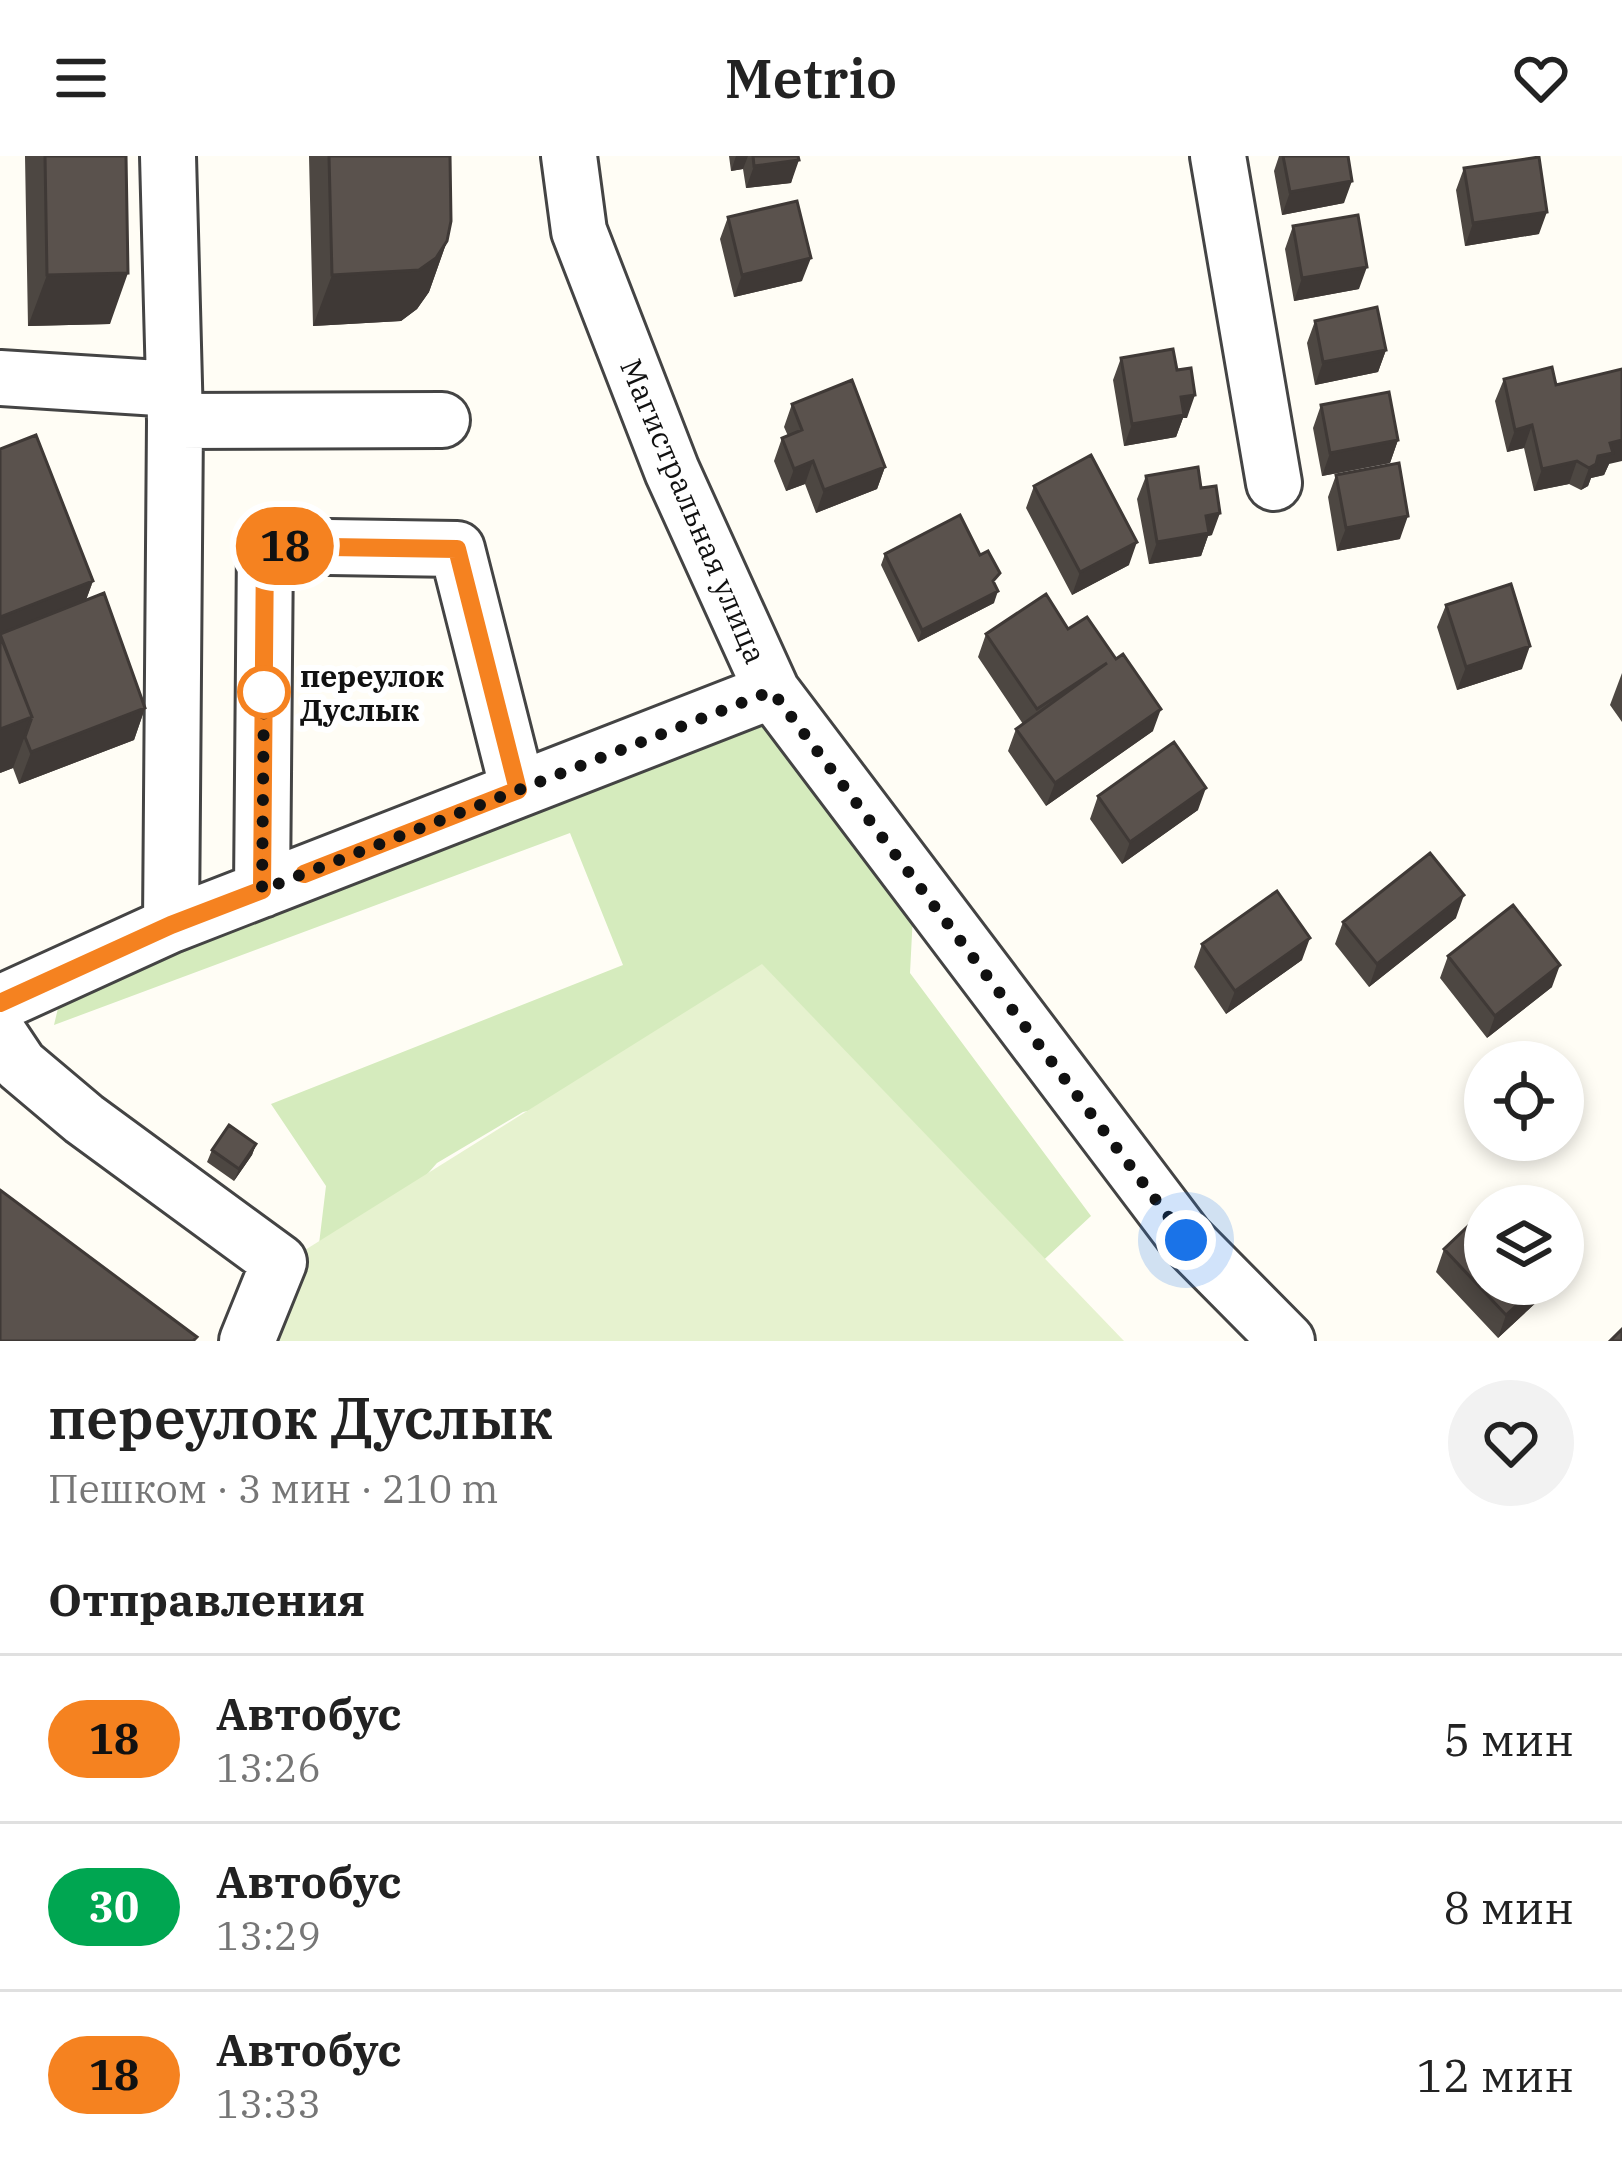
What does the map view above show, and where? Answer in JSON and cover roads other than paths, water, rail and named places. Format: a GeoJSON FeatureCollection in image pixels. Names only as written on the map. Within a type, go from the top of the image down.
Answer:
{"type":"FeatureCollection","features":[{"type":"Feature","properties":{"kind":"street"},"geometry":{"type":"LineString","coordinates":[[168,156],[174,405],[171,925]]}},
{"type":"Feature","properties":{"kind":"street","name":"Магистральная улица"},"geometry":{"type":"LineString","coordinates":[[569,156],[579,231],[672,471],[772,691],[1186,1240],[1287,1341]]}},
{"type":"Feature","properties":{"kind":"street"},"geometry":{"type":"LineString","coordinates":[[1218,156],[1274,483]]}},
{"type":"Feature","properties":{"kind":"street"},"geometry":{"type":"LineString","coordinates":[[0,378],[174,405],[442,420]]}},
{"type":"Feature","properties":{"kind":"street"},"geometry":{"type":"LineString","coordinates":[[262,890],[265,546],[457,549],[518,790]]}},
{"type":"Feature","properties":{"kind":"street"},"geometry":{"type":"LineString","coordinates":[[0,1004],[171,925],[772,691]]}},
{"type":"Feature","properties":{"kind":"street"},"geometry":{"type":"LineString","coordinates":[[0,1035],[20,1065],[84,1119],[279,1262],[247,1341]]}},
{"type":"Feature","properties":{"kind":"place","name":"переулок Дуслык"},"geometry":{"type":"Point","coordinates":[264,692]}}]}
